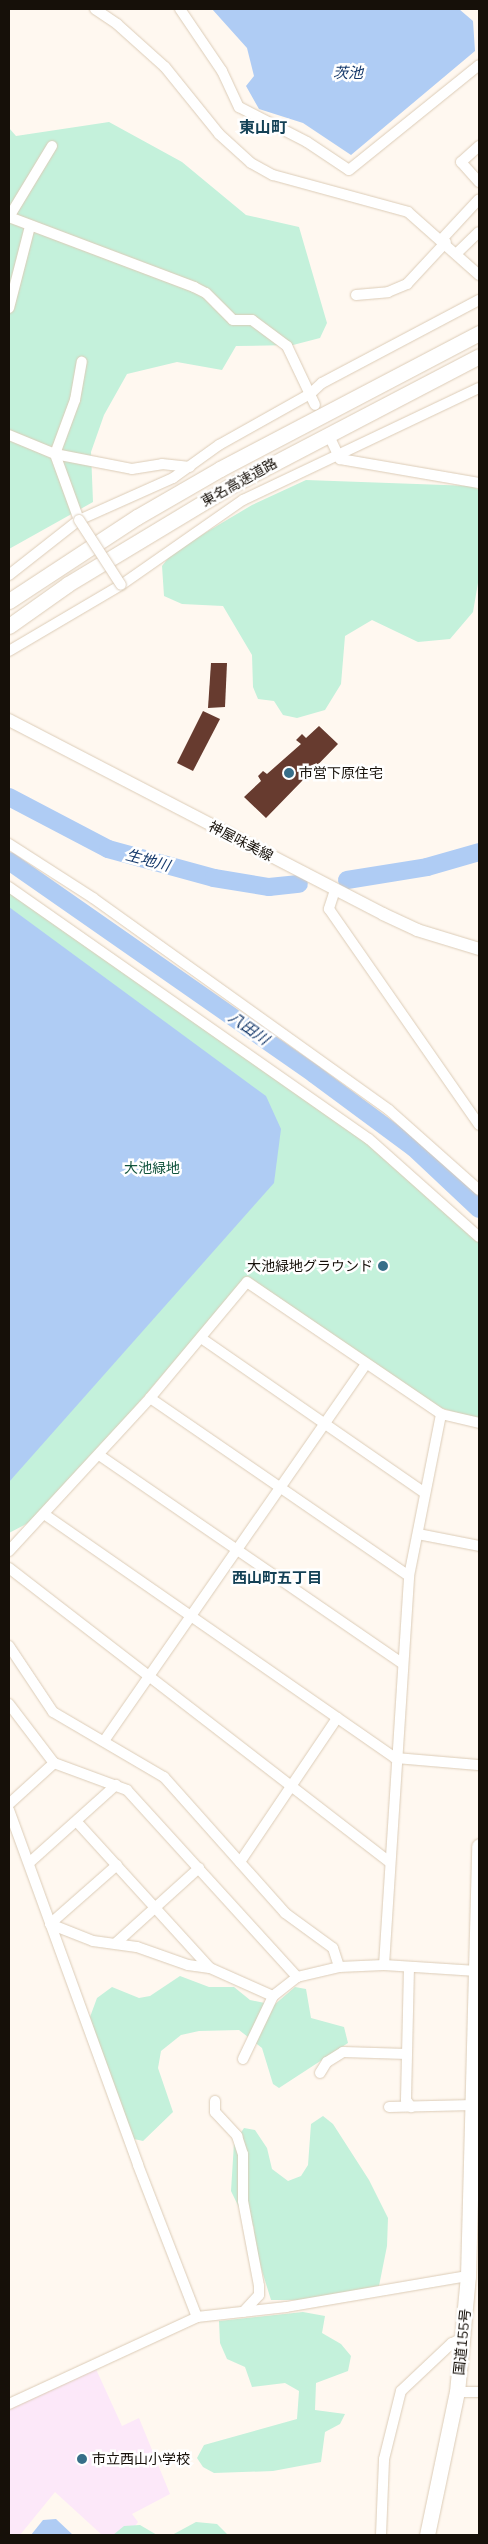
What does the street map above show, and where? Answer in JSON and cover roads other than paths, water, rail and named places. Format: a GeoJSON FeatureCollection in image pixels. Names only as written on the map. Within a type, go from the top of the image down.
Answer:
{"type":"FeatureCollection","features":[{"type":"Feature","properties":{"kind":"highway","name":"東名高速道路"},"geometry":{"type":"LineString","coordinates":[[9,601],[137,517],[220,469],[479,333]]}},
{"type":"Feature","properties":{"kind":"highway","name":"東名高速道路"},"geometry":{"type":"LineString","coordinates":[[9,626],[68,584],[228,488],[479,356]]}},
{"type":"Feature","properties":{"kind":"highway","name":"国道155号"},"geometry":{"type":"LineString","coordinates":[[427,2535],[457,2392],[476,2176],[474,2105],[479,1846]]}},
{"type":"Feature","properties":{"kind":"main road","name":"神屋味美線"},"geometry":{"type":"LineString","coordinates":[[9,720],[336,890],[417,930],[479,949]]}},
{"type":"Feature","properties":{"kind":"street"},"geometry":{"type":"LineString","coordinates":[[95,9],[118,24],[165,67],[220,134],[251,163],[273,175],[408,212],[444,241],[479,275]]}},
{"type":"Feature","properties":{"kind":"street"},"geometry":{"type":"LineString","coordinates":[[180,9],[222,72],[239,107],[307,142],[349,170],[479,65]]}},
{"type":"Feature","properties":{"kind":"street"},"geometry":{"type":"LineString","coordinates":[[52,146],[9,217],[194,287],[206,293],[233,320],[252,320],[287,346],[315,404]]}},
{"type":"Feature","properties":{"kind":"street"},"geometry":{"type":"LineString","coordinates":[[479,146],[461,162],[479,182]]}},
{"type":"Feature","properties":{"kind":"street"},"geometry":{"type":"LineString","coordinates":[[356,294],[388,292],[407,284],[479,200]]}},
{"type":"Feature","properties":{"kind":"street"},"geometry":{"type":"LineString","coordinates":[[9,308],[30,226]]}},
{"type":"Feature","properties":{"kind":"street"},"geometry":{"type":"LineString","coordinates":[[457,253],[479,232]]}},
{"type":"Feature","properties":{"kind":"street"},"geometry":{"type":"LineString","coordinates":[[9,575],[79,520],[190,467],[220,445],[310,394],[322,382],[479,300]]}},
{"type":"Feature","properties":{"kind":"street"},"geometry":{"type":"LineString","coordinates":[[82,362],[75,400],[54,454],[79,520],[121,586]]}},
{"type":"Feature","properties":{"kind":"street"},"geometry":{"type":"LineString","coordinates":[[9,651],[121,586],[244,500],[479,388]]}},
{"type":"Feature","properties":{"kind":"street"},"geometry":{"type":"LineString","coordinates":[[9,435],[54,454],[141,470],[162,464],[190,467]]}},
{"type":"Feature","properties":{"kind":"street"},"geometry":{"type":"LineString","coordinates":[[332,442],[339,455],[416,474],[479,483]]}},
{"type":"Feature","properties":{"kind":"street"},"geometry":{"type":"LineString","coordinates":[[9,844],[93,898],[388,1110],[479,1190]]}},
{"type":"Feature","properties":{"kind":"street"},"geometry":{"type":"LineString","coordinates":[[9,888],[369,1139],[479,1237]]}},
{"type":"Feature","properties":{"kind":"street"},"geometry":{"type":"LineString","coordinates":[[336,890],[329,909],[479,1125]]}},
{"type":"Feature","properties":{"kind":"street"},"geometry":{"type":"LineString","coordinates":[[9,1551],[150,1398],[247,1282],[441,1414],[479,1423]]}},
{"type":"Feature","properties":{"kind":"street"},"geometry":{"type":"LineString","coordinates":[[201,1338],[425,1493]]}},
{"type":"Feature","properties":{"kind":"street"},"geometry":{"type":"LineString","coordinates":[[104,1741],[366,1364]]}},
{"type":"Feature","properties":{"kind":"street"},"geometry":{"type":"LineString","coordinates":[[150,1398],[409,1576]]}},
{"type":"Feature","properties":{"kind":"street"},"geometry":{"type":"LineString","coordinates":[[384,1965],[395,1758],[409,1576],[441,1414]]}},
{"type":"Feature","properties":{"kind":"street"},"geometry":{"type":"LineString","coordinates":[[98,1455],[402,1664]]}},
{"type":"Feature","properties":{"kind":"street"},"geometry":{"type":"LineString","coordinates":[[44,1514],[395,1758],[479,1765]]}},
{"type":"Feature","properties":{"kind":"street"},"geometry":{"type":"LineString","coordinates":[[418,1534],[479,1546]]}},
{"type":"Feature","properties":{"kind":"street"},"geometry":{"type":"LineString","coordinates":[[9,1539],[25,1535]]}},
{"type":"Feature","properties":{"kind":"street"},"geometry":{"type":"LineString","coordinates":[[9,1568],[390,1862]]}},
{"type":"Feature","properties":{"kind":"street"},"geometry":{"type":"LineString","coordinates":[[9,1646],[54,1712],[164,1777],[285,1913],[333,1948],[339,1967]]}},
{"type":"Feature","properties":{"kind":"street"},"geometry":{"type":"LineString","coordinates":[[9,1704],[54,1763],[127,1790],[297,1977]]}},
{"type":"Feature","properties":{"kind":"street"},"geometry":{"type":"LineString","coordinates":[[240,1862],[338,1718]]}},
{"type":"Feature","properties":{"kind":"street"},"geometry":{"type":"LineString","coordinates":[[9,1804],[54,1763]]}},
{"type":"Feature","properties":{"kind":"street"},"geometry":{"type":"LineString","coordinates":[[29,1863],[77,1822],[116,1785]]}},
{"type":"Feature","properties":{"kind":"street"},"geometry":{"type":"LineString","coordinates":[[9,1810],[197,2316]]}},
{"type":"Feature","properties":{"kind":"street"},"geometry":{"type":"LineString","coordinates":[[77,1822],[210,1968]]}},
{"type":"Feature","properties":{"kind":"street"},"geometry":{"type":"LineString","coordinates":[[50,1924],[117,1865]]}},
{"type":"Feature","properties":{"kind":"street"},"geometry":{"type":"LineString","coordinates":[[116,1943],[199,1868]]}},
{"type":"Feature","properties":{"kind":"street"},"geometry":{"type":"LineString","coordinates":[[50,1924],[93,1940],[116,1943],[210,1968],[273,1996]]}},
{"type":"Feature","properties":{"kind":"street"},"geometry":{"type":"LineString","coordinates":[[244,2059],[273,1996],[297,1977],[339,1967],[384,1965],[409,1967],[478,1963]]}},
{"type":"Feature","properties":{"kind":"street"},"geometry":{"type":"LineString","coordinates":[[409,1967],[406,2100],[411,2107]]}},
{"type":"Feature","properties":{"kind":"street"},"geometry":{"type":"LineString","coordinates":[[320,2073],[327,2062],[343,2052],[407,2054]]}},
{"type":"Feature","properties":{"kind":"street"},"geometry":{"type":"LineString","coordinates":[[215,2101],[215,2112],[237,2136],[242,2154],[243,2201],[259,2295],[242,2312]]}},
{"type":"Feature","properties":{"kind":"street"},"geometry":{"type":"LineString","coordinates":[[389,2107],[474,2105]]}},
{"type":"Feature","properties":{"kind":"street"},"geometry":{"type":"LineString","coordinates":[[9,2404],[197,2316],[242,2312],[468,2276]]}},
{"type":"Feature","properties":{"kind":"street"},"geometry":{"type":"LineString","coordinates":[[381,2535],[384,2459],[401,2391],[452,2343],[462,2338]]}},
{"type":"Feature","properties":{"kind":"street"},"geometry":{"type":"LineString","coordinates":[[457,2392],[479,2392]]}},
{"type":"Feature","properties":{"kind":"water","name":"茨池"},"geometry":{"type":"Polygon","coordinates":[[[212,9],[459,9],[473,21],[475,51],[351,155],[303,123],[259,109],[246,86],[254,76],[247,48],[212,9]]]}},
{"type":"Feature","properties":{"kind":"water"},"geometry":{"type":"Polygon","coordinates":[[[9,907],[266,1096],[281,1129],[274,1183],[9,1482],[9,907]]]}},
{"type":"Feature","properties":{"kind":"water"},"geometry":{"type":"Polygon","coordinates":[[[56,2519],[73,2535],[31,2535],[43,2520],[56,2519]]]}},
{"type":"Feature","properties":{"kind":"waterway","name":"生地川"},"geometry":{"type":"LineString","coordinates":[[9,797],[108,849],[214,878],[269,887],[299,884]]}},
{"type":"Feature","properties":{"kind":"waterway","name":"生地川"},"geometry":{"type":"LineString","coordinates":[[347,880],[427,867],[479,852]]}},
{"type":"Feature","properties":{"kind":"waterway","name":"八田川"},"geometry":{"type":"LineString","coordinates":[[9,861],[314,1074],[414,1148],[479,1209]]}},
{"type":"Feature","properties":{"kind":"place","name":"市営下原住宅"},"geometry":{"type":"Point","coordinates":[289,773]}},
{"type":"Feature","properties":{"kind":"place","name":"大池緑地グラウンド"},"geometry":{"type":"Point","coordinates":[383,1266]}},
{"type":"Feature","properties":{"kind":"place","name":"市立西山小学校"},"geometry":{"type":"Point","coordinates":[82,2459]}},
{"type":"Feature","properties":{"kind":"district","name":"東山町"},"geometry":{"type":"Point","coordinates":[263,127]}},
{"type":"Feature","properties":{"kind":"district","name":"西山町五丁目"},"geometry":{"type":"Point","coordinates":[277,1578]}},
{"type":"Feature","properties":{"kind":"park label","name":"大池緑地"},"geometry":{"type":"Point","coordinates":[152,1168]}}]}
